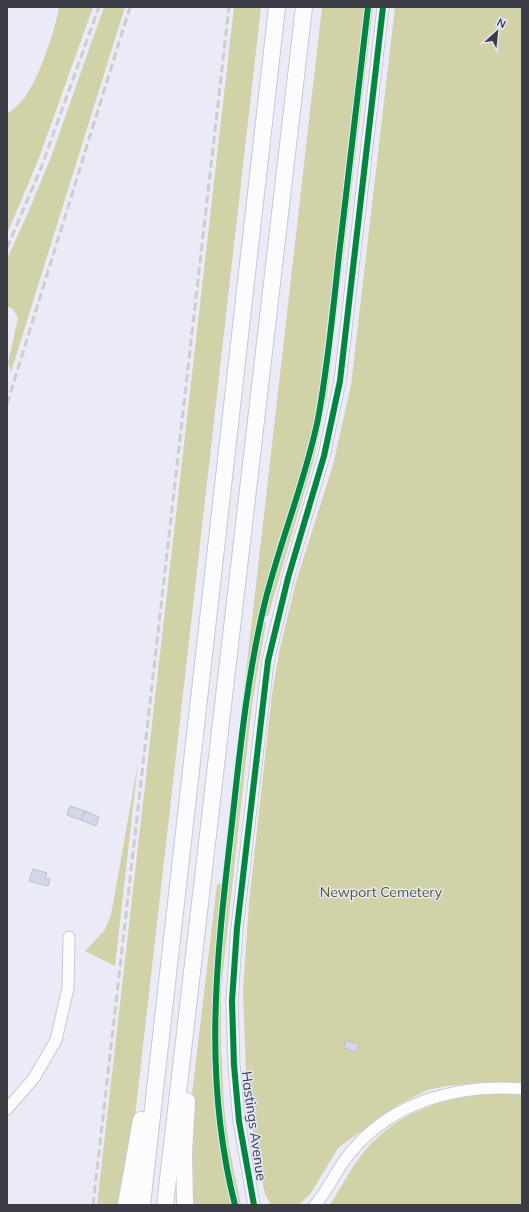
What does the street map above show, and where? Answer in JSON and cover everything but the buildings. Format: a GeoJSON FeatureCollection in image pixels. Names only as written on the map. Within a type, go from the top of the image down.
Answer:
{"type":"FeatureCollection","features":[{"type":"Feature","properties":{"kind":"highway"},"geometry":{"type":"LineString","coordinates":[[142,1205],[277,7]]}},
{"type":"Feature","properties":{"kind":"highway"},"geometry":{"type":"LineString","coordinates":[[165,1205],[190,1004],[304,7]]}},
{"type":"Feature","properties":{"kind":"highway"},"geometry":{"type":"LineString","coordinates":[[126,1205],[150,1054],[169,886],[191,760]]}},
{"type":"Feature","properties":{"kind":"highway"},"geometry":{"type":"LineString","coordinates":[[185,1205],[185,1125],[194,1026],[190,1004]]}},
{"type":"Feature","properties":{"kind":"street","name":"Hastings Avenue"},"geometry":{"type":"LineString","coordinates":[[254,1205],[240,1127],[234,1065],[232,993],[238,920],[268,661],[288,578],[326,449],[340,381],[383,7]]}},
{"type":"Feature","properties":{"kind":"street"},"geometry":{"type":"LineString","coordinates":[[7,1109],[34,1078],[56,1040],[68,988],[69,937]]}},
{"type":"Feature","properties":{"kind":"street"},"geometry":{"type":"LineString","coordinates":[[315,1205],[339,1167],[355,1146],[371,1131],[397,1114],[427,1100],[454,1092],[488,1088],[522,1089]]}},
{"type":"Feature","properties":{"kind":"green space"},"geometry":{"type":"Polygon","coordinates":[[[59,7],[93,7],[39,158],[7,234],[7,114],[25,97],[36,78],[50,41],[59,7]]]}},
{"type":"Feature","properties":{"kind":"green space"},"geometry":{"type":"Polygon","coordinates":[[[104,7],[125,7],[11,372],[8,363],[18,318],[13,309],[7,306],[7,259],[51,157],[104,7]]]}},
{"type":"Feature","properties":{"kind":"green space"},"geometry":{"type":"Polygon","coordinates":[[[234,7],[261,7],[132,1143],[122,1205],[97,1205],[234,7]]]}},
{"type":"Feature","properties":{"kind":"green space"},"geometry":{"type":"Polygon","coordinates":[[[322,7],[365,7],[318,404],[304,466],[264,597],[241,716],[322,7]]]}},
{"type":"Feature","properties":{"kind":"green space"},"geometry":{"type":"Polygon","coordinates":[[[370,7],[373,7],[327,396],[314,459],[268,616],[265,616],[311,458],[324,396],[370,7]]]}},
{"type":"Feature","properties":{"kind":"green space","name":"Newport Cemetery"},"geometry":{"type":"Polygon","coordinates":[[[395,7],[522,7],[522,1083],[494,1082],[446,1086],[428,1090],[411,1098],[393,1108],[338,1148],[311,1193],[300,1204],[271,1205],[265,1194],[256,1153],[246,1073],[243,991],[249,903],[272,694],[280,648],[296,582],[333,465],[351,385],[395,7]]]}},
{"type":"Feature","properties":{"kind":"green space"},"geometry":{"type":"Polygon","coordinates":[[[264,621],[266,622],[252,704],[221,989],[221,1047],[224,1107],[229,1147],[241,1205],[238,1205],[227,1152],[220,1098],[217,1044],[218,989],[222,935],[241,761],[253,677],[264,621]]]}},
{"type":"Feature","properties":{"kind":"green space"},"geometry":{"type":"Polygon","coordinates":[[[138,763],[115,966],[85,951],[104,931],[111,915],[138,763]]]}},
{"type":"Feature","properties":{"kind":"green space"},"geometry":{"type":"Polygon","coordinates":[[[217,884],[222,884],[213,1006],[214,1084],[218,1123],[232,1205],[190,1205],[190,1124],[192,1094],[217,884]]]}},
{"type":"Feature","properties":{"kind":"green space"},"geometry":{"type":"Polygon","coordinates":[[[477,1095],[522,1095],[522,1205],[330,1205],[358,1159],[376,1139],[391,1127],[406,1117],[441,1103],[477,1095]]]}},
{"type":"Feature","properties":{"kind":"railway"},"geometry":{"type":"LineString","coordinates":[[7,248],[41,168],[99,7]]}},
{"type":"Feature","properties":{"kind":"railway"},"geometry":{"type":"LineString","coordinates":[[7,404],[130,7]]}},
{"type":"Feature","properties":{"kind":"railway"},"geometry":{"type":"LineString","coordinates":[[93,1205],[229,7]]}},
{"type":"Feature","properties":{"kind":"cycle path"},"geometry":{"type":"LineString","coordinates":[[235,1205],[225,1157],[218,1109],[216,1062],[218,967],[226,872],[245,714],[258,633],[270,583],[313,443],[322,399],[368,7]]}},
{"type":"Feature","properties":{"kind":"cycle path"},"geometry":{"type":"LineString","coordinates":[[254,1205],[239,1121],[234,1065],[232,1001],[237,928],[268,661],[288,578],[324,456],[340,381],[383,7]]}}]}
